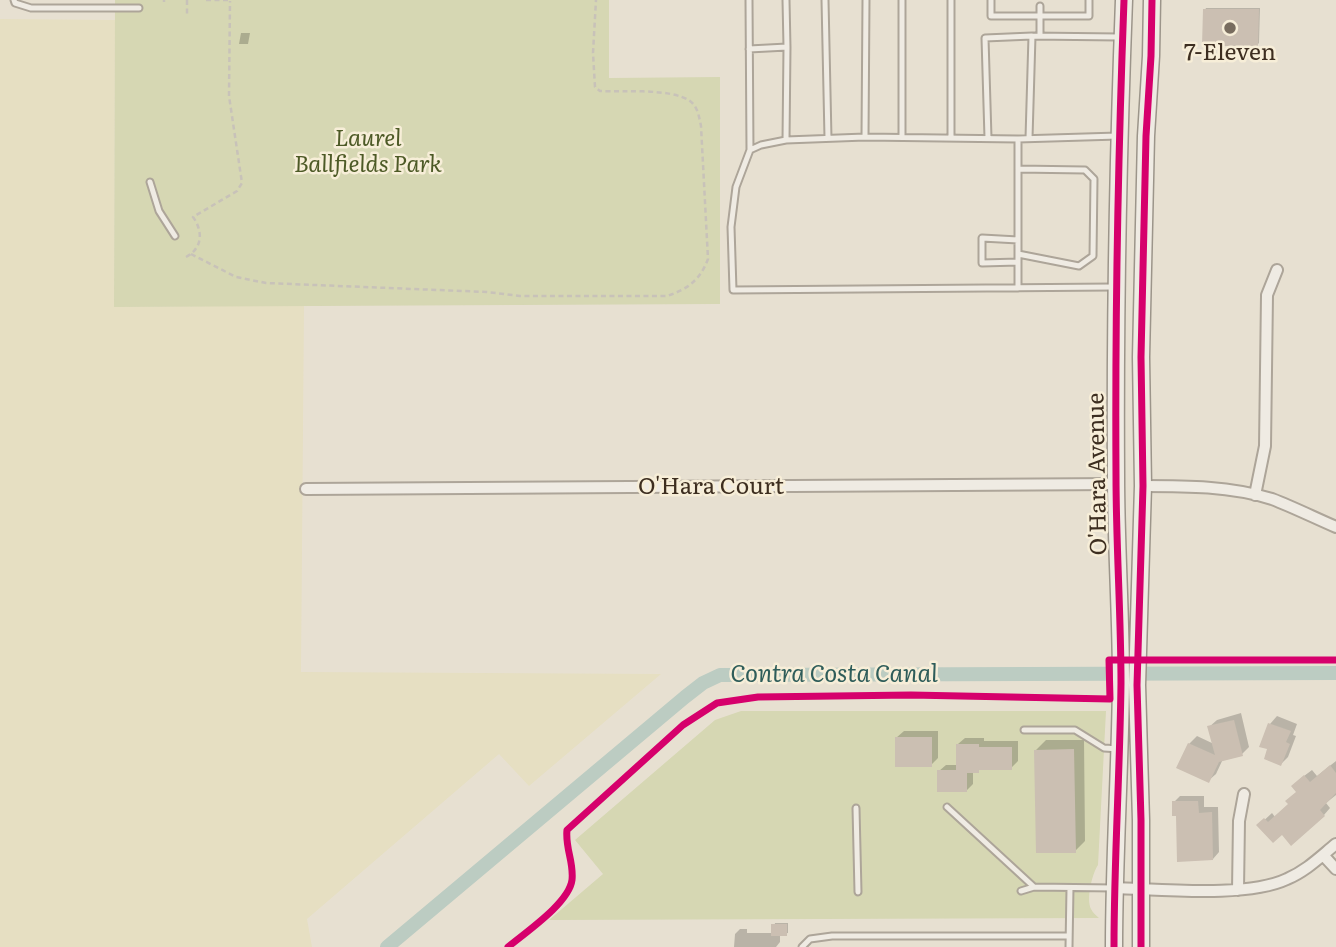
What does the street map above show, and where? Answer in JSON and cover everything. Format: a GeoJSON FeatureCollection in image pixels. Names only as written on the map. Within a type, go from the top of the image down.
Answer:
{"type":"FeatureCollection","features":[{"type":"Feature","properties":{"kind":"main road","name":"O'Hara Avenue"},"geometry":{"type":"LineString","coordinates":[[1124,0],[1118,136],[1116,484],[1142,888],[1141,947]]}},
{"type":"Feature","properties":{"kind":"main road","name":"O'Hara Avenue"},"geometry":{"type":"LineString","coordinates":[[1129,666],[1143,486],[1141,357],[1152,0]]}},
{"type":"Feature","properties":{"kind":"main road","name":"O'Hara Avenue"},"geometry":{"type":"LineString","coordinates":[[1114,947],[1119,749],[1129,684]]}},
{"type":"Feature","properties":{"kind":"street"},"geometry":{"type":"LineString","coordinates":[[1255,495],[1265,446],[1266,295],[1278,270]]}},
{"type":"Feature","properties":{"kind":"street","name":"O'Hara Court"},"geometry":{"type":"LineString","coordinates":[[306,489],[1116,484]]}},
{"type":"Feature","properties":{"kind":"street"},"geometry":{"type":"LineString","coordinates":[[1143,486],[1210,487],[1255,495],[1336,527]]}},
{"type":"Feature","properties":{"kind":"street"},"geometry":{"type":"LineString","coordinates":[[1238,890],[1239,821],[1244,794]]}},
{"type":"Feature","properties":{"kind":"street"},"geometry":{"type":"LineString","coordinates":[[1114,888],[1257,888],[1286,880],[1311,866],[1336,845]]}},
{"type":"Feature","properties":{"kind":"street"},"geometry":{"type":"LineString","coordinates":[[1323,855],[1336,869]]}},
{"type":"Feature","properties":{"kind":"lane"},"geometry":{"type":"LineString","coordinates":[[14,0],[15,3],[31,8],[139,8]]}},
{"type":"Feature","properties":{"kind":"lane"},"geometry":{"type":"LineString","coordinates":[[749,0],[750,150],[736,187],[731,227],[733,290],[1116,287]]}},
{"type":"Feature","properties":{"kind":"lane"},"geometry":{"type":"LineString","coordinates":[[786,0],[786,140]]}},
{"type":"Feature","properties":{"kind":"lane"},"geometry":{"type":"LineString","coordinates":[[825,0],[828,138]]}},
{"type":"Feature","properties":{"kind":"lane"},"geometry":{"type":"LineString","coordinates":[[865,137],[866,0]]}},
{"type":"Feature","properties":{"kind":"lane"},"geometry":{"type":"LineString","coordinates":[[902,0],[902,137]]}},
{"type":"Feature","properties":{"kind":"lane"},"geometry":{"type":"LineString","coordinates":[[951,0],[951,137]]}},
{"type":"Feature","properties":{"kind":"lane"},"geometry":{"type":"LineString","coordinates":[[991,0],[991,16],[1089,16],[1089,0]]}},
{"type":"Feature","properties":{"kind":"lane"},"geometry":{"type":"LineString","coordinates":[[1040,6],[1040,36]]}},
{"type":"Feature","properties":{"kind":"lane"},"geometry":{"type":"LineString","coordinates":[[1066,6],[1066,16]]}},
{"type":"Feature","properties":{"kind":"lane"},"geometry":{"type":"LineString","coordinates":[[1018,7],[1018,16]]}},
{"type":"Feature","properties":{"kind":"lane"},"geometry":{"type":"LineString","coordinates":[[1029,138],[1031,36]]}},
{"type":"Feature","properties":{"kind":"lane"},"geometry":{"type":"LineString","coordinates":[[988,138],[985,38],[1122,37]]}},
{"type":"Feature","properties":{"kind":"lane"},"geometry":{"type":"LineString","coordinates":[[749,49],[787,47]]}},
{"type":"Feature","properties":{"kind":"lane"},"geometry":{"type":"LineString","coordinates":[[750,150],[786,140],[828,138],[1018,139],[1118,136]]}},
{"type":"Feature","properties":{"kind":"lane"},"geometry":{"type":"LineString","coordinates":[[1017,288],[1018,139]]}},
{"type":"Feature","properties":{"kind":"lane"},"geometry":{"type":"LineString","coordinates":[[1018,169],[1085,170],[1094,179],[1093,256],[1079,266],[1018,258],[982,263],[982,238],[1018,240]]}},
{"type":"Feature","properties":{"kind":"lane"},"geometry":{"type":"LineString","coordinates":[[150,182],[159,211],[175,236]]}},
{"type":"Feature","properties":{"kind":"lane"},"geometry":{"type":"LineString","coordinates":[[1024,730],[1075,730],[1104,748],[1119,749]]}},
{"type":"Feature","properties":{"kind":"lane"},"geometry":{"type":"LineString","coordinates":[[947,807],[1034,887]]}},
{"type":"Feature","properties":{"kind":"lane"},"geometry":{"type":"LineString","coordinates":[[856,808],[858,892]]}},
{"type":"Feature","properties":{"kind":"lane"},"geometry":{"type":"LineString","coordinates":[[1021,891],[1034,887],[1114,888]]}},
{"type":"Feature","properties":{"kind":"lane"},"geometry":{"type":"LineString","coordinates":[[1069,947],[1070,888]]}},
{"type":"Feature","properties":{"kind":"lane"},"geometry":{"type":"LineString","coordinates":[[802,947],[810,939],[832,936],[1069,936]]}},
{"type":"Feature","properties":{"kind":"path"},"geometry":{"type":"LineString","coordinates":[[187,0],[187,14]]}},
{"type":"Feature","properties":{"kind":"path"},"geometry":{"type":"LineString","coordinates":[[186,257],[200,243],[199,225],[193,217],[237,191],[242,183],[232,121],[229,80],[230,0],[206,0]]}},
{"type":"Feature","properties":{"kind":"path"},"geometry":{"type":"LineString","coordinates":[[191,254],[236,277],[266,283],[487,292],[520,296],[667,296],[682,291],[703,272],[708,259],[702,139],[698,111],[690,102],[674,95],[600,91],[595,87],[593,53],[596,0]]}},
{"type":"Feature","properties":{"kind":"path"},"geometry":{"type":"LineString","coordinates":[[222,79],[229,80]]}},
{"type":"Feature","properties":{"kind":"path"},"geometry":{"type":"LineString","coordinates":[[226,122],[232,121]]}},
{"type":"Feature","properties":{"kind":"path"},"geometry":{"type":"LineString","coordinates":[[234,164],[240,163]]}},
{"type":"Feature","properties":{"kind":"shaded area"},"geometry":{"type":"Polygon","coordinates":[[[0,19],[115,20],[114,307],[304,305],[301,672],[661,674],[529,786],[499,754],[307,919],[312,947],[0,947],[0,19]]]}},
{"type":"Feature","properties":{"kind":"green space","name":"Laurel Ballfields Park"},"geometry":{"type":"Polygon","coordinates":[[[115,0],[609,0],[609,78],[720,77],[720,304],[114,307],[115,0]]]}},
{"type":"Feature","properties":{"kind":"green space"},"geometry":{"type":"Polygon","coordinates":[[[741,711],[1106,711],[1098,865],[1089,893],[1091,909],[1099,918],[549,920],[603,874],[575,840],[715,720],[741,711]]]}},
{"type":"Feature","properties":{"kind":"building","name":"7-Eleven"},"geometry":{"type":"Polygon","coordinates":[[[1203,9],[1259,9],[1258,46],[1202,46],[1203,9]]]}},
{"type":"Feature","properties":{"kind":"building"},"geometry":{"type":"Polygon","coordinates":[[[1234,720],[1243,756],[1219,762],[1209,783],[1176,768],[1188,743],[1215,755],[1207,726],[1234,720]]]}},
{"type":"Feature","properties":{"kind":"building"},"geometry":{"type":"Polygon","coordinates":[[[1268,723],[1291,731],[1286,742],[1290,744],[1281,766],[1264,759],[1267,749],[1259,747],[1268,723]]]}},
{"type":"Feature","properties":{"kind":"building"},"geometry":{"type":"Polygon","coordinates":[[[895,737],[932,737],[932,767],[895,767],[895,737]]]}},
{"type":"Feature","properties":{"kind":"building"},"geometry":{"type":"Polygon","coordinates":[[[956,744],[1012,747],[1012,770],[979,770],[979,773],[967,773],[967,792],[937,792],[937,770],[956,770],[956,744]]]}},
{"type":"Feature","properties":{"kind":"building"},"geometry":{"type":"Polygon","coordinates":[[[1074,749],[1076,853],[1036,853],[1034,750],[1074,749]]]}},
{"type":"Feature","properties":{"kind":"building"},"geometry":{"type":"Polygon","coordinates":[[[1330,765],[1336,773],[1336,793],[1320,810],[1325,816],[1291,846],[1282,835],[1273,843],[1256,825],[1264,818],[1268,822],[1288,804],[1285,801],[1296,792],[1291,786],[1304,775],[1310,782],[1330,765]]]}},
{"type":"Feature","properties":{"kind":"building"},"geometry":{"type":"Polygon","coordinates":[[[1172,801],[1198,801],[1199,813],[1212,812],[1213,860],[1177,862],[1176,816],[1172,816],[1172,801]]]}},
{"type":"Feature","properties":{"kind":"building"},"geometry":{"type":"Polygon","coordinates":[[[771,924],[787,924],[787,936],[771,936],[771,924]]]}},
{"type":"Feature","properties":{"kind":"waterway","name":"Contra Costa Canal"},"geometry":{"type":"LineString","coordinates":[[387,947],[685,697],[703,683],[720,675],[1336,673]]}},
{"type":"Feature","properties":{"kind":"cycle path"},"geometry":{"type":"LineString","coordinates":[[1114,947],[1121,683],[1116,416],[1124,0]]}},
{"type":"Feature","properties":{"kind":"cycle path"},"geometry":{"type":"LineString","coordinates":[[1141,947],[1137,685],[1143,486],[1141,357],[1152,0]]}},
{"type":"Feature","properties":{"kind":"cycle path"},"geometry":{"type":"LineString","coordinates":[[508,947],[546,917],[569,889],[572,873],[567,830],[683,725],[717,703],[758,697],[911,695],[1110,699],[1109,660],[1336,660]]}},
{"type":"Feature","properties":{"kind":"place","name":"7-Eleven"},"geometry":{"type":"Point","coordinates":[1230,28]}}]}
